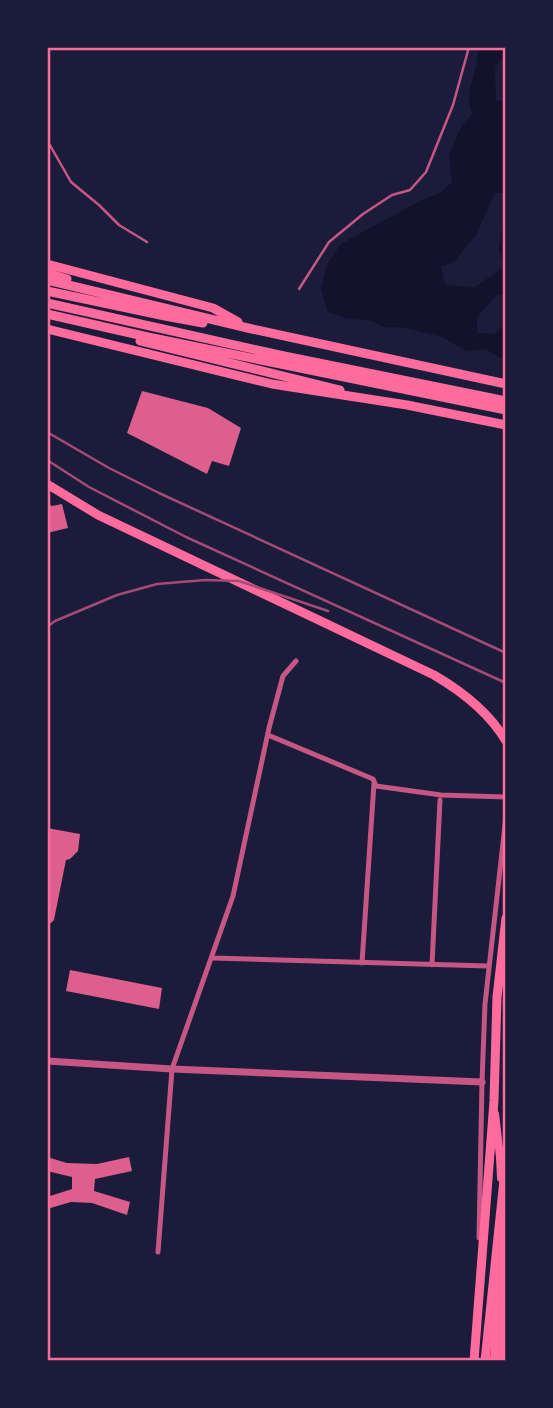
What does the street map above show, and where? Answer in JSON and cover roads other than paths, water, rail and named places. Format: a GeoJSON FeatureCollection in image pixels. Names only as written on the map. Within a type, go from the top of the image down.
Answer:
{"type":"FeatureCollection","features":[{"type":"Feature","properties":{"kind":"highway"},"geometry":{"type":"LineString","coordinates":[[47,264],[213,308],[252,329]]}},
{"type":"Feature","properties":{"kind":"highway"},"geometry":{"type":"LineString","coordinates":[[47,273],[313,341],[506,383]]}},
{"type":"Feature","properties":{"kind":"highway"},"geometry":{"type":"LineString","coordinates":[[47,280],[252,329],[506,383]]}},
{"type":"Feature","properties":{"kind":"highway"},"geometry":{"type":"LineString","coordinates":[[47,291],[165,316],[313,341]]}},
{"type":"Feature","properties":{"kind":"highway"},"geometry":{"type":"LineString","coordinates":[[47,303],[506,410]]}},
{"type":"Feature","properties":{"kind":"highway"},"geometry":{"type":"LineString","coordinates":[[47,314],[383,381],[506,401]]}},
{"type":"Feature","properties":{"kind":"highway"},"geometry":{"type":"LineString","coordinates":[[47,314],[292,379],[506,425]]}},
{"type":"Feature","properties":{"kind":"highway"},"geometry":{"type":"LineString","coordinates":[[47,329],[272,384],[407,405]]}},
{"type":"Feature","properties":{"kind":"highway"},"geometry":{"type":"LineString","coordinates":[[47,484],[98,515],[434,675],[475,704],[494,723],[506,741]]}},
{"type":"Feature","properties":{"kind":"highway"},"geometry":{"type":"LineString","coordinates":[[474,1361],[494,1101],[497,997],[506,918]]}},
{"type":"Feature","properties":{"kind":"highway"},"geometry":{"type":"LineString","coordinates":[[485,1361],[506,1161]]}},
{"type":"Feature","properties":{"kind":"highway"},"geometry":{"type":"LineString","coordinates":[[497,1361],[506,1229]]}},
{"type":"Feature","properties":{"kind":"main road"},"geometry":{"type":"LineString","coordinates":[[494,1101],[501,1185],[497,1361]]}},
{"type":"Feature","properties":{"kind":"street"},"geometry":{"type":"LineString","coordinates":[[158,1252],[172,1069],[233,896],[283,676],[296,661]]}},
{"type":"Feature","properties":{"kind":"street"},"geometry":{"type":"LineString","coordinates":[[268,735],[373,779],[376,786],[441,795],[506,797]]}},
{"type":"Feature","properties":{"kind":"street"},"geometry":{"type":"LineString","coordinates":[[362,963],[374,783]]}},
{"type":"Feature","properties":{"kind":"street"},"geometry":{"type":"LineString","coordinates":[[432,965],[440,800]]}},
{"type":"Feature","properties":{"kind":"street"},"geometry":{"type":"LineString","coordinates":[[478,1304],[482,1083],[488,966],[506,816]]}},
{"type":"Feature","properties":{"kind":"street"},"geometry":{"type":"LineString","coordinates":[[212,958],[488,966]]}},
{"type":"Feature","properties":{"kind":"street"},"geometry":{"type":"LineString","coordinates":[[47,1062],[482,1083]]}},
{"type":"Feature","properties":{"kind":"lane"},"geometry":{"type":"LineString","coordinates":[[299,289],[329,242],[382,201],[410,190],[426,172],[453,105],[469,47]]}},
{"type":"Feature","properties":{"kind":"lane"},"geometry":{"type":"LineString","coordinates":[[47,139],[71,182],[119,225],[147,242]]}},
{"type":"Feature","properties":{"kind":"railway"},"geometry":{"type":"LineString","coordinates":[[47,432],[159,493],[506,653]]}},
{"type":"Feature","properties":{"kind":"railway"},"geometry":{"type":"LineString","coordinates":[[47,460],[89,487],[186,537],[506,683]]}},
{"type":"Feature","properties":{"kind":"railway"},"geometry":{"type":"LineString","coordinates":[[47,627],[55,621],[117,595],[157,584],[205,580],[239,581],[328,611]]}}]}
